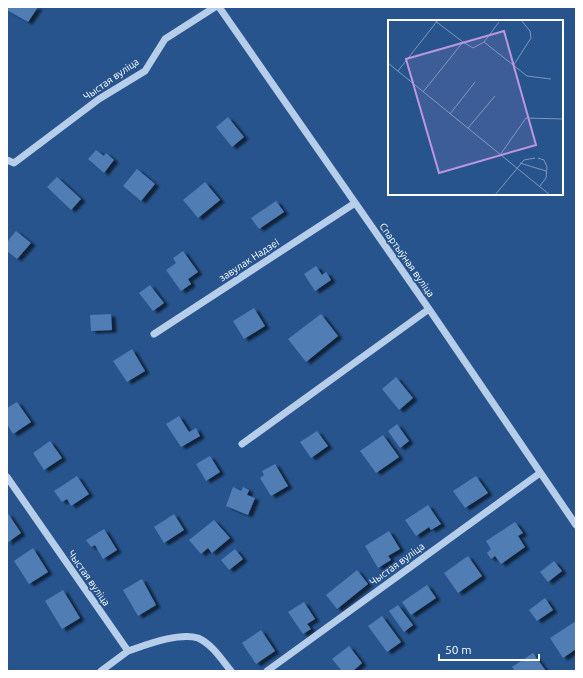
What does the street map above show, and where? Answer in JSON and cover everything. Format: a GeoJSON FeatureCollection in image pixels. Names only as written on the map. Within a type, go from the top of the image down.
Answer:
{"type":"FeatureCollection","features":[{"type":"Feature","properties":{"kind":"street","name":"Чыстая вуліца"},"geometry":{"type":"LineString","coordinates":[[10,162],[99,99],[145,71],[165,39],[215,7]]}},
{"type":"Feature","properties":{"kind":"street","name":"Спартыўная вуліца"},"geometry":{"type":"LineString","coordinates":[[219,7],[429,309],[576,526]]}},
{"type":"Feature","properties":{"kind":"street","name":"завулак Надзеі"},"geometry":{"type":"LineString","coordinates":[[154,334],[355,203]]}},
{"type":"Feature","properties":{"kind":"street"},"geometry":{"type":"LineString","coordinates":[[242,444],[429,309]]}},
{"type":"Feature","properties":{"kind":"street","name":"Чыстая вуліца"},"geometry":{"type":"LineString","coordinates":[[267,671],[540,473]]}},
{"type":"Feature","properties":{"kind":"street","name":"Чыстая вуліца"},"geometry":{"type":"LineString","coordinates":[[7,477],[128,651]]}},
{"type":"Feature","properties":{"kind":"street"},"geometry":{"type":"LineString","coordinates":[[101,671],[128,651],[172,637],[198,638],[216,652],[231,671]]}},
{"type":"Feature","properties":{"kind":"building"},"geometry":{"type":"Polygon","coordinates":[[[7,7],[38,7],[28,22],[7,10],[7,7]]]}},
{"type":"Feature","properties":{"kind":"building"},"geometry":{"type":"Polygon","coordinates":[[[228,117],[244,137],[232,147],[216,127],[228,117]]]}},
{"type":"Feature","properties":{"kind":"building"},"geometry":{"type":"Polygon","coordinates":[[[96,150],[104,156],[106,153],[114,160],[104,173],[88,159],[96,150]]]}},
{"type":"Feature","properties":{"kind":"building"},"geometry":{"type":"Polygon","coordinates":[[[137,169],[155,184],[141,201],[123,186],[137,169]]]}},
{"type":"Feature","properties":{"kind":"building"},"geometry":{"type":"Polygon","coordinates":[[[57,177],[81,199],[71,210],[47,187],[57,177]]]}},
{"type":"Feature","properties":{"kind":"building"},"geometry":{"type":"Polygon","coordinates":[[[205,182],[220,200],[198,218],[183,200],[205,182]]]}},
{"type":"Feature","properties":{"kind":"building"},"geometry":{"type":"Polygon","coordinates":[[[276,201],[284,212],[259,229],[251,218],[276,201]]]}},
{"type":"Feature","properties":{"kind":"building"},"geometry":{"type":"Polygon","coordinates":[[[16,231],[31,243],[17,259],[7,251],[7,242],[16,231]]]}},
{"type":"Feature","properties":{"kind":"building"},"geometry":{"type":"Polygon","coordinates":[[[183,251],[198,272],[188,279],[191,284],[181,291],[166,270],[176,263],[173,258],[183,251]]]}},
{"type":"Feature","properties":{"kind":"building"},"geometry":{"type":"Polygon","coordinates":[[[316,266],[322,275],[326,272],[331,280],[315,291],[304,274],[316,266]]]}},
{"type":"Feature","properties":{"kind":"building"},"geometry":{"type":"Polygon","coordinates":[[[150,285],[164,303],[153,311],[139,293],[150,285]]]}},
{"type":"Feature","properties":{"kind":"building"},"geometry":{"type":"Polygon","coordinates":[[[254,308],[265,326],[244,339],[233,321],[254,308]]]}},
{"type":"Feature","properties":{"kind":"building"},"geometry":{"type":"Polygon","coordinates":[[[111,314],[112,330],[91,331],[90,315],[111,314]]]}},
{"type":"Feature","properties":{"kind":"building"},"geometry":{"type":"Polygon","coordinates":[[[321,314],[338,336],[306,362],[288,339],[321,314]]]}},
{"type":"Feature","properties":{"kind":"building"},"geometry":{"type":"Polygon","coordinates":[[[132,349],[145,371],[127,382],[113,361],[132,349]]]}},
{"type":"Feature","properties":{"kind":"building"},"geometry":{"type":"Polygon","coordinates":[[[396,377],[413,398],[399,410],[382,389],[396,377]]]}},
{"type":"Feature","properties":{"kind":"building"},"geometry":{"type":"Polygon","coordinates":[[[17,402],[31,422],[13,434],[7,424],[7,408],[17,402]]]}},
{"type":"Feature","properties":{"kind":"building"},"geometry":{"type":"Polygon","coordinates":[[[179,416],[189,432],[196,428],[200,436],[181,447],[166,424],[179,416]]]}},
{"type":"Feature","properties":{"kind":"building"},"geometry":{"type":"Polygon","coordinates":[[[397,424],[409,441],[400,448],[388,431],[397,424]]]}},
{"type":"Feature","properties":{"kind":"building"},"geometry":{"type":"Polygon","coordinates":[[[317,431],[328,446],[311,458],[300,442],[317,431]]]}},
{"type":"Feature","properties":{"kind":"building"},"geometry":{"type":"Polygon","coordinates":[[[383,435],[399,457],[376,473],[360,451],[383,435]]]}},
{"type":"Feature","properties":{"kind":"building"},"geometry":{"type":"Polygon","coordinates":[[[50,441],[62,458],[44,470],[33,453],[50,441]]]}},
{"type":"Feature","properties":{"kind":"building"},"geometry":{"type":"Polygon","coordinates":[[[210,456],[220,472],[206,481],[196,464],[210,456]]]}},
{"type":"Feature","properties":{"kind":"building"},"geometry":{"type":"Polygon","coordinates":[[[275,464],[288,486],[271,496],[260,478],[264,475],[262,471],[275,464]]]}},
{"type":"Feature","properties":{"kind":"building"},"geometry":{"type":"Polygon","coordinates":[[[77,476],[89,494],[71,506],[67,499],[62,502],[54,491],[77,476]]]}},
{"type":"Feature","properties":{"kind":"building"},"geometry":{"type":"Polygon","coordinates":[[[476,476],[488,493],[465,508],[453,491],[476,476]]]}},
{"type":"Feature","properties":{"kind":"building"},"geometry":{"type":"Polygon","coordinates":[[[233,487],[241,491],[243,487],[249,490],[247,495],[255,498],[248,515],[226,506],[233,487]]]}},
{"type":"Feature","properties":{"kind":"building"},"geometry":{"type":"Polygon","coordinates":[[[428,505],[441,524],[431,530],[429,527],[416,536],[405,520],[428,505]]]}},
{"type":"Feature","properties":{"kind":"building"},"geometry":{"type":"Polygon","coordinates":[[[7,512],[21,533],[7,543],[7,512]]]}},
{"type":"Feature","properties":{"kind":"building"},"geometry":{"type":"Polygon","coordinates":[[[174,514],[184,530],[164,543],[154,527],[174,514]]]}},
{"type":"Feature","properties":{"kind":"building"},"geometry":{"type":"Polygon","coordinates":[[[214,520],[230,538],[212,553],[208,548],[201,554],[189,540],[214,520]]]}},
{"type":"Feature","properties":{"kind":"building"},"geometry":{"type":"Polygon","coordinates":[[[515,522],[523,533],[518,536],[525,547],[501,564],[495,556],[491,559],[487,553],[491,549],[486,541],[515,522]]]}},
{"type":"Feature","properties":{"kind":"building"},"geometry":{"type":"Polygon","coordinates":[[[104,529],[117,550],[103,559],[95,545],[91,547],[86,540],[104,529]]]}},
{"type":"Feature","properties":{"kind":"building"},"geometry":{"type":"Polygon","coordinates":[[[389,531],[400,549],[388,556],[391,560],[378,568],[365,546],[389,531]]]}},
{"type":"Feature","properties":{"kind":"building"},"geometry":{"type":"Polygon","coordinates":[[[33,548],[48,572],[29,584],[14,561],[33,548]]]}},
{"type":"Feature","properties":{"kind":"building"},"geometry":{"type":"Polygon","coordinates":[[[235,549],[243,559],[229,570],[221,560],[235,549]]]}},
{"type":"Feature","properties":{"kind":"building"},"geometry":{"type":"Polygon","coordinates":[[[468,556],[482,576],[458,593],[444,573],[468,556]]]}},
{"type":"Feature","properties":{"kind":"building"},"geometry":{"type":"Polygon","coordinates":[[[554,561],[562,571],[548,582],[540,572],[554,561]]]}},
{"type":"Feature","properties":{"kind":"building"},"geometry":{"type":"Polygon","coordinates":[[[357,570],[368,584],[337,609],[326,595],[357,570]]]}},
{"type":"Feature","properties":{"kind":"building"},"geometry":{"type":"Polygon","coordinates":[[[142,579],[156,605],[138,616],[123,590],[142,579]]]}},
{"type":"Feature","properties":{"kind":"building"},"geometry":{"type":"Polygon","coordinates":[[[427,585],[436,598],[411,615],[402,602],[427,585]]]}},
{"type":"Feature","properties":{"kind":"building"},"geometry":{"type":"Polygon","coordinates":[[[63,590],[80,618],[62,629],[45,601],[63,590]]]}},
{"type":"Feature","properties":{"kind":"building"},"geometry":{"type":"Polygon","coordinates":[[[545,598],[553,610],[537,621],[529,610],[545,598]]]}},
{"type":"Feature","properties":{"kind":"building"},"geometry":{"type":"Polygon","coordinates":[[[304,602],[315,619],[307,624],[311,629],[303,634],[288,612],[304,602]]]}},
{"type":"Feature","properties":{"kind":"building"},"geometry":{"type":"Polygon","coordinates":[[[398,605],[413,625],[404,632],[389,611],[398,605]]]}},
{"type":"Feature","properties":{"kind":"building"},"geometry":{"type":"Polygon","coordinates":[[[382,616],[401,642],[387,652],[368,626],[382,616]]]}},
{"type":"Feature","properties":{"kind":"building"},"geometry":{"type":"Polygon","coordinates":[[[576,621],[576,649],[563,658],[550,638],[576,621]]]}},
{"type":"Feature","properties":{"kind":"building"},"geometry":{"type":"Polygon","coordinates":[[[261,630],[275,651],[256,664],[242,643],[261,630]]]}},
{"type":"Feature","properties":{"kind":"building"},"geometry":{"type":"Polygon","coordinates":[[[349,646],[362,663],[353,671],[342,671],[332,659],[349,646]]]}},
{"type":"Feature","properties":{"kind":"building"},"geometry":{"type":"Polygon","coordinates":[[[533,653],[546,671],[515,671],[512,667],[533,653]]]}}]}
